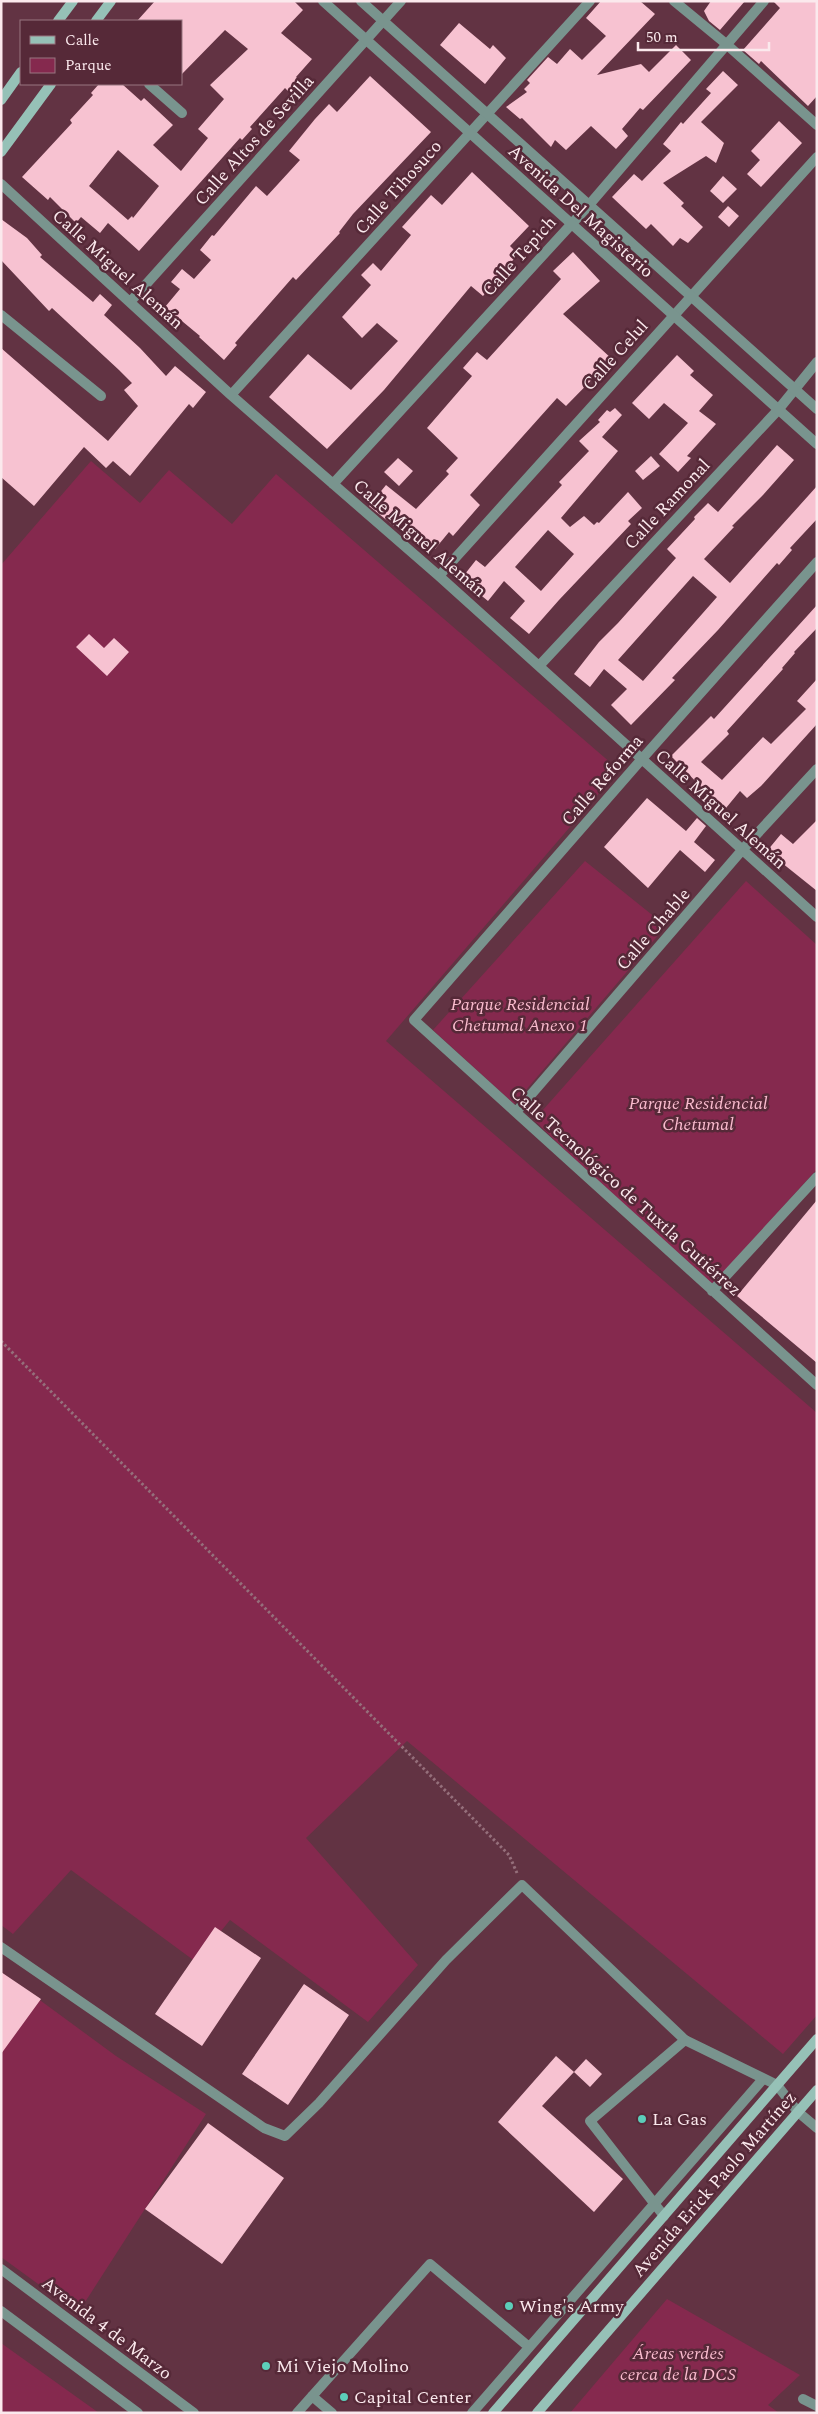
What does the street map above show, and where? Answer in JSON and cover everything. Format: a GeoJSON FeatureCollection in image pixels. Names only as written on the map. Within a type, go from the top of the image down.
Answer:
{"type":"FeatureCollection","features":[{"type":"Feature","properties":{"kind":"main road"},"geometry":{"type":"LineString","coordinates":[[59,20],[73,1]]}},
{"type":"Feature","properties":{"kind":"main road"},"geometry":{"type":"LineString","coordinates":[[97,20],[111,1]]}},
{"type":"Feature","properties":{"kind":"main road"},"geometry":{"type":"LineString","coordinates":[[1,100],[20,73]]}},
{"type":"Feature","properties":{"kind":"main road"},"geometry":{"type":"LineString","coordinates":[[1,152],[50,85]]}},
{"type":"Feature","properties":{"kind":"main road","name":"Avenida Erick Paolo Martínez"},"geometry":{"type":"LineString","coordinates":[[493,2413],[817,2039]]}},
{"type":"Feature","properties":{"kind":"main road","name":"Avenida Erick Paolo Martínez"},"geometry":{"type":"LineString","coordinates":[[537,2413],[817,2090]]}},
{"type":"Feature","properties":{"kind":"street","name":"Avenida Del Magisterio"},"geometry":{"type":"LineString","coordinates":[[323,1],[817,444]]}},
{"type":"Feature","properties":{"kind":"street","name":"Avenida Del Magisterio"},"geometry":{"type":"LineString","coordinates":[[361,1],[817,409]]}},
{"type":"Feature","properties":{"kind":"street","name":"Calle Altos de Sevilla"},"geometry":{"type":"LineString","coordinates":[[131,301],[401,1]]}},
{"type":"Feature","properties":{"kind":"street","name":"Calle Tihosuco"},"geometry":{"type":"LineString","coordinates":[[231,394],[590,1]]}},
{"type":"Feature","properties":{"kind":"street"},"geometry":{"type":"LineString","coordinates":[[674,1],[725,43],[817,126]]}},
{"type":"Feature","properties":{"kind":"street","name":"Calle Tepich"},"geometry":{"type":"LineString","coordinates":[[334,484],[570,223],[589,205],[725,43],[764,1]]}},
{"type":"Feature","properties":{"kind":"street"},"geometry":{"type":"LineString","coordinates":[[150,85],[182,113]]}},
{"type":"Feature","properties":{"kind":"street","name":"Calle Celul"},"geometry":{"type":"LineString","coordinates":[[439,576],[672,315],[692,297],[817,157]]}},
{"type":"Feature","properties":{"kind":"street","name":"Calle Miguel Alemán"},"geometry":{"type":"LineString","coordinates":[[1,184],[231,394],[439,576],[817,917]]}},
{"type":"Feature","properties":{"kind":"street"},"geometry":{"type":"LineString","coordinates":[[1,315],[101,396]]}},
{"type":"Feature","properties":{"kind":"street","name":"Calle Ramonal"},"geometry":{"type":"LineString","coordinates":[[539,666],[778,410],[817,362]]}},
{"type":"Feature","properties":{"kind":"street","name":"Calle Reforma"},"geometry":{"type":"LineString","coordinates":[[414,1020],[817,562]]}},
{"type":"Feature","properties":{"kind":"street","name":"Calle Chable"},"geometry":{"type":"LineString","coordinates":[[516,1112],[743,849],[817,769]]}},
{"type":"Feature","properties":{"kind":"street","name":"Calle Tecnológico de Tuxtla Gutiérrez"},"geometry":{"type":"LineString","coordinates":[[414,1020],[817,1386]]}},
{"type":"Feature","properties":{"kind":"street"},"geometry":{"type":"LineString","coordinates":[[712,1292],[817,1177]]}},
{"type":"Feature","properties":{"kind":"street"},"geometry":{"type":"LineString","coordinates":[[1,1947],[264,2128],[285,2136],[319,2103],[446,1960],[522,1885],[685,2040],[777,2085],[798,2112],[817,2128]]}},
{"type":"Feature","properties":{"kind":"street"},"geometry":{"type":"LineString","coordinates":[[664,2216],[653,2205],[590,2121],[685,2040]]}},
{"type":"Feature","properties":{"kind":"street"},"geometry":{"type":"LineString","coordinates":[[472,2413],[762,2079]]}},
{"type":"Feature","properties":{"kind":"street"},"geometry":{"type":"LineString","coordinates":[[614,2249],[618,2269]]}},
{"type":"Feature","properties":{"kind":"street"},"geometry":{"type":"LineString","coordinates":[[297,2413],[430,2264],[529,2347]]}},
{"type":"Feature","properties":{"kind":"street","name":"Avenida 4 de Marzo"},"geometry":{"type":"LineString","coordinates":[[1,2269],[194,2413]]}},
{"type":"Feature","properties":{"kind":"street"},"geometry":{"type":"LineString","coordinates":[[1,2311],[138,2413]]}},
{"type":"Feature","properties":{"kind":"street"},"geometry":{"type":"LineString","coordinates":[[312,2396],[329,2412]]}},
{"type":"Feature","properties":{"kind":"street"},"geometry":{"type":"LineString","coordinates":[[803,2399],[817,2406]]}},
{"type":"Feature","properties":{"kind":"path"},"geometry":{"type":"LineString","coordinates":[[1,1341],[509,1855],[522,1885]]}},
{"type":"Feature","properties":{"kind":"green space"},"geometry":{"type":"Polygon","coordinates":[[[91,461],[140,503],[169,470],[232,524],[276,474],[619,770],[386,1041],[817,1413],[817,2015],[783,2054],[407,1741],[306,1838],[418,1965],[368,2022],[230,1920],[196,1962],[71,1870],[13,1934],[1,1925],[1,565],[91,461]]]}},
{"type":"Feature","properties":{"kind":"green space","name":"Parque Residencial Chetumal Anexo 1"},"geometry":{"type":"Polygon","coordinates":[[[585,861],[666,926],[514,1104],[433,1030],[585,861]]]}},
{"type":"Feature","properties":{"kind":"green space","name":"Parque Residencial Chetumal"},"geometry":{"type":"Polygon","coordinates":[[[746,881],[817,945],[817,1169],[712,1285],[691,1272],[534,1120],[746,881]]]}},
{"type":"Feature","properties":{"kind":"green space"},"geometry":{"type":"Polygon","coordinates":[[[37,1998],[116,2056],[206,2114],[78,2313],[1,2257],[1,2051],[37,1998]]]}},
{"type":"Feature","properties":{"kind":"green space","name":"Áreas verdes cerca de la DCS"},"geometry":{"type":"Polygon","coordinates":[[[667,2299],[800,2375],[768,2405],[779,2413],[570,2413],[667,2299]]]}},
{"type":"Feature","properties":{"kind":"green space"},"geometry":{"type":"Polygon","coordinates":[[[1,2343],[99,2413],[1,2413],[1,2343]]]}},
{"type":"Feature","properties":{"kind":"building"},"geometry":{"type":"Polygon","coordinates":[[[155,1],[294,1],[303,10],[281,33],[312,59],[296,77],[301,82],[291,94],[285,88],[250,127],[252,129],[242,140],[240,138],[139,251],[108,223],[100,233],[81,217],[76,223],[50,197],[48,200],[22,177],[72,123],[70,120],[93,95],[91,93],[98,85],[123,85],[141,101],[144,98],[173,125],[153,145],[181,171],[208,138],[198,129],[224,99],[210,85],[248,49],[225,30],[182,74],[182,20],[138,20],[155,1]],[[118,150],[89,186],[128,220],[132,216],[133,218],[159,186],[118,150]]]}},
{"type":"Feature","properties":{"kind":"building"},"geometry":{"type":"Polygon","coordinates":[[[601,1],[640,1],[655,14],[597,75],[641,64],[649,72],[676,45],[691,60],[643,110],[640,108],[622,129],[628,136],[616,149],[591,126],[566,150],[555,140],[551,147],[522,118],[520,119],[506,107],[527,92],[524,89],[530,83],[527,80],[548,57],[557,64],[570,49],[582,60],[606,36],[586,18],[601,1]]]}},
{"type":"Feature","properties":{"kind":"building"},"geometry":{"type":"Polygon","coordinates":[[[711,1],[745,1],[720,30],[709,21],[704,11],[711,1]]]}},
{"type":"Feature","properties":{"kind":"building"},"geometry":{"type":"Polygon","coordinates":[[[773,1],[817,1],[817,96],[808,106],[761,61],[759,64],[743,50],[780,8],[773,1]]]}},
{"type":"Feature","properties":{"kind":"building"},"geometry":{"type":"Polygon","coordinates":[[[459,23],[490,49],[493,45],[506,58],[485,84],[440,45],[459,23]]]}},
{"type":"Feature","properties":{"kind":"building"},"geometry":{"type":"Polygon","coordinates":[[[723,71],[738,85],[701,122],[724,143],[716,163],[706,156],[663,183],[684,203],[681,206],[703,227],[688,243],[680,238],[673,246],[651,224],[646,229],[612,197],[634,174],[642,181],[671,151],[663,144],[681,122],[683,124],[711,93],[706,89],[723,71]]]}},
{"type":"Feature","properties":{"kind":"building"},"geometry":{"type":"Polygon","coordinates":[[[370,76],[431,132],[353,214],[340,233],[296,280],[293,277],[235,343],[237,345],[224,360],[200,336],[165,307],[180,289],[171,282],[182,269],[194,279],[211,260],[200,250],[212,235],[214,236],[256,186],[267,196],[300,160],[289,151],[315,119],[329,104],[337,112],[370,76]]]}},
{"type":"Feature","properties":{"kind":"building"},"geometry":{"type":"Polygon","coordinates":[[[779,121],[802,143],[761,187],[747,174],[760,160],[751,151],[779,121]]]}},
{"type":"Feature","properties":{"kind":"building"},"geometry":{"type":"Polygon","coordinates":[[[472,172],[529,226],[510,246],[518,254],[483,296],[471,286],[384,390],[327,449],[269,397],[308,354],[351,390],[398,341],[377,323],[362,338],[342,317],[371,285],[361,275],[373,263],[381,271],[411,235],[402,227],[431,195],[442,205],[472,172]]]}},
{"type":"Feature","properties":{"kind":"building"},"geometry":{"type":"Polygon","coordinates":[[[723,176],[737,189],[723,203],[710,191],[723,176]]]}},
{"type":"Feature","properties":{"kind":"building"},"geometry":{"type":"Polygon","coordinates":[[[728,206],[739,216],[729,227],[718,217],[728,206]]]}},
{"type":"Feature","properties":{"kind":"building"},"geometry":{"type":"Polygon","coordinates":[[[1,219],[27,238],[42,255],[40,257],[93,302],[100,294],[112,305],[104,315],[140,348],[166,376],[175,366],[206,392],[193,408],[189,404],[130,476],[113,461],[106,468],[84,447],[34,506],[1,477],[1,348],[108,441],[138,406],[124,390],[132,383],[52,308],[49,311],[1,260],[1,219]]]}},
{"type":"Feature","properties":{"kind":"building"},"geometry":{"type":"Polygon","coordinates":[[[573,252],[600,281],[563,314],[612,359],[566,406],[557,398],[470,495],[480,505],[453,536],[449,532],[435,549],[400,518],[394,526],[369,506],[386,485],[416,509],[449,474],[446,471],[458,458],[427,428],[472,376],[463,368],[477,352],[487,360],[561,279],[553,271],[573,252]]]}},
{"type":"Feature","properties":{"kind":"building"},"geometry":{"type":"Polygon","coordinates":[[[677,355],[694,371],[690,375],[713,395],[699,411],[716,424],[687,456],[691,458],[678,472],[659,454],[688,423],[664,403],[649,419],[632,403],[677,355]]]}},
{"type":"Feature","properties":{"kind":"building"},"geometry":{"type":"Polygon","coordinates":[[[615,408],[622,415],[602,437],[618,451],[561,518],[570,527],[584,516],[594,525],[597,522],[599,523],[628,492],[642,508],[628,521],[631,524],[529,634],[510,618],[525,601],[504,581],[488,601],[461,579],[476,560],[485,567],[562,485],[559,482],[589,451],[579,441],[600,422],[598,420],[607,410],[610,412],[615,408]],[[548,530],[515,567],[541,591],[574,554],[548,530]]]}},
{"type":"Feature","properties":{"kind":"building"},"geometry":{"type":"Polygon","coordinates":[[[777,445],[794,460],[704,559],[730,583],[817,486],[817,519],[790,548],[792,550],[779,565],[777,563],[718,630],[672,678],[675,680],[631,725],[611,705],[627,689],[604,669],[590,687],[574,674],[599,642],[676,558],[667,549],[695,519],[694,517],[708,503],[718,512],[777,445]],[[693,576],[618,660],[643,681],[717,597],[693,576]]]}},
{"type":"Feature","properties":{"kind":"building"},"geometry":{"type":"Polygon","coordinates":[[[651,456],[660,466],[643,480],[635,471],[651,456]]]}},
{"type":"Feature","properties":{"kind":"building"},"geometry":{"type":"Polygon","coordinates":[[[398,458],[413,471],[399,486],[384,472],[398,458]]]}},
{"type":"Feature","properties":{"kind":"building"},"geometry":{"type":"Polygon","coordinates":[[[817,605],[817,628],[794,652],[783,669],[727,731],[729,734],[701,762],[722,780],[763,737],[771,744],[806,709],[797,701],[817,679],[817,724],[761,786],[747,798],[740,791],[726,808],[704,790],[671,756],[711,716],[714,719],[817,605]]]}},
{"type":"Feature","properties":{"kind":"building"},"geometry":{"type":"Polygon","coordinates":[[[89,634],[104,648],[114,638],[129,652],[107,676],[76,647],[89,634]]]}},
{"type":"Feature","properties":{"kind":"building"},"geometry":{"type":"Polygon","coordinates":[[[647,798],[686,831],[697,818],[706,826],[694,842],[715,860],[705,872],[680,850],[648,888],[604,847],[647,798]]]}},
{"type":"Feature","properties":{"kind":"building"},"geometry":{"type":"Polygon","coordinates":[[[817,820],[817,891],[767,851],[781,834],[793,844],[817,820]]]}},
{"type":"Feature","properties":{"kind":"building"},"geometry":{"type":"Polygon","coordinates":[[[817,1200],[817,1363],[737,1296],[817,1200]]]}},
{"type":"Feature","properties":{"kind":"building"},"geometry":{"type":"Polygon","coordinates":[[[215,1927],[261,1958],[202,2046],[155,2014],[215,1927]]]}},
{"type":"Feature","properties":{"kind":"building"},"geometry":{"type":"Polygon","coordinates":[[[1,1972],[41,1999],[1,2054],[1,1972]]]}},
{"type":"Feature","properties":{"kind":"building"},"geometry":{"type":"Polygon","coordinates":[[[304,1984],[349,2015],[288,2105],[242,2074],[304,1984]]]}},
{"type":"Feature","properties":{"kind":"building"},"geometry":{"type":"Polygon","coordinates":[[[556,2056],[574,2072],[542,2106],[623,2179],[594,2212],[498,2122],[556,2056]]]}},
{"type":"Feature","properties":{"kind":"building"},"geometry":{"type":"Polygon","coordinates":[[[586,2059],[602,2074],[590,2087],[574,2072],[586,2059]]]}},
{"type":"Feature","properties":{"kind":"building"},"geometry":{"type":"Polygon","coordinates":[[[208,2123],[284,2178],[222,2264],[145,2209],[208,2123]]]}},
{"type":"Feature","properties":{"kind":"place","name":"La Gas"},"geometry":{"type":"Point","coordinates":[642,2119]}},
{"type":"Feature","properties":{"kind":"place","name":"Wing's Army"},"geometry":{"type":"Point","coordinates":[509,2306]}},
{"type":"Feature","properties":{"kind":"place","name":"Mi Viejo Molino"},"geometry":{"type":"Point","coordinates":[266,2366]}},
{"type":"Feature","properties":{"kind":"place","name":"Capital Center"},"geometry":{"type":"Point","coordinates":[344,2397]}}]}
